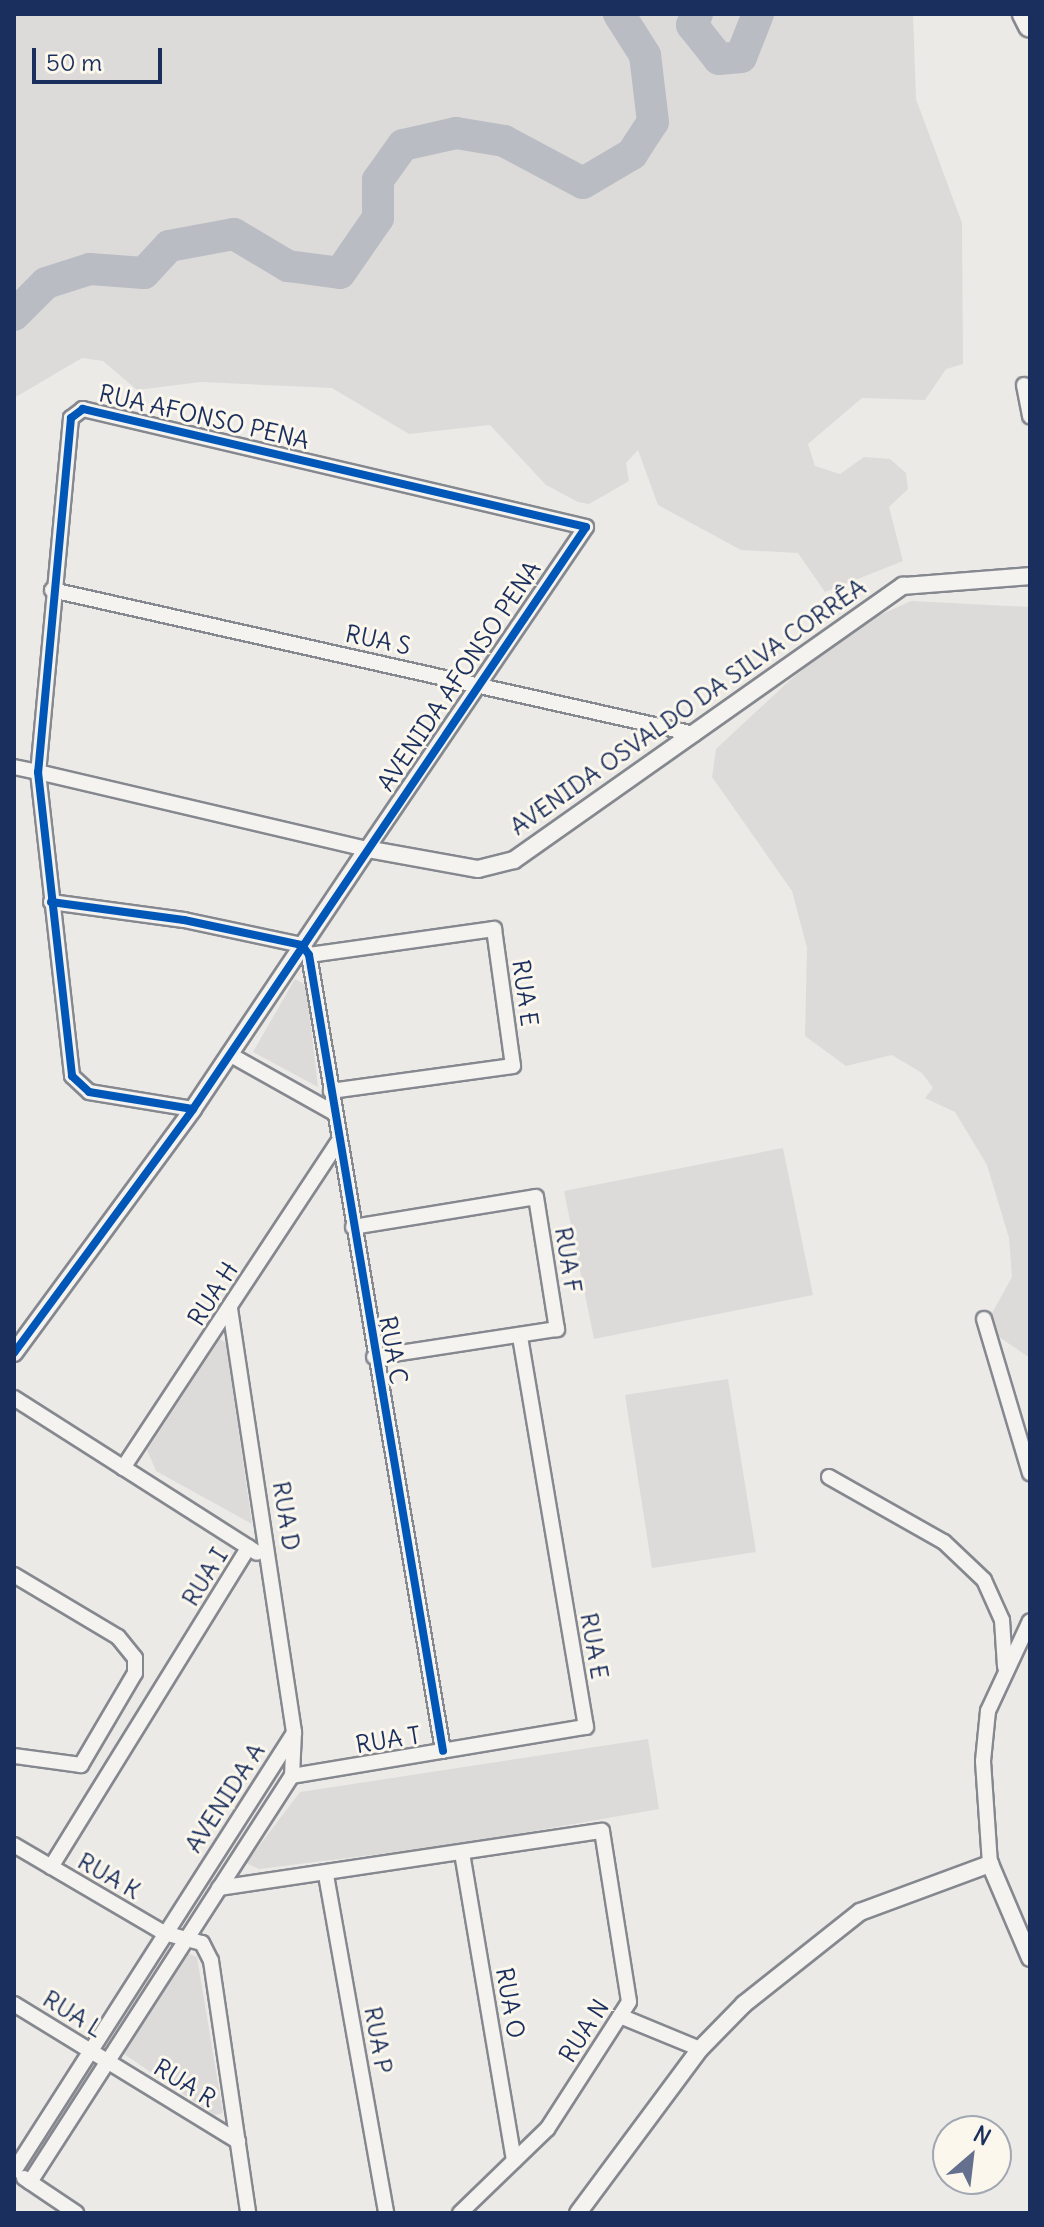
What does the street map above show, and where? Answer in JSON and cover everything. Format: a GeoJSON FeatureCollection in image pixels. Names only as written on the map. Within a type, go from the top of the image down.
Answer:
{"type":"FeatureCollection","features":[{"type":"Feature","properties":{"kind":"main road"},"geometry":{"type":"LineString","coordinates":[[1024,14],[1030,26]]}},
{"type":"Feature","properties":{"kind":"street"},"geometry":{"type":"LineString","coordinates":[[1024,385],[1030,416]]}},
{"type":"Feature","properties":{"kind":"street","name":"RUA AFONSO PENA"},"geometry":{"type":"LineString","coordinates":[[193,1109],[89,1092],[72,1076],[38,772],[52,590],[71,418],[83,409],[586,527]]}},
{"type":"Feature","properties":{"kind":"street","name":"AVENIDA AFONSO PENA"},"geometry":{"type":"LineString","coordinates":[[367,849],[474,684],[586,527]]}},
{"type":"Feature","properties":{"kind":"street","name":"AVENIDA OSVALDO DA SILVA CORRÊA"},"geometry":{"type":"LineString","coordinates":[[367,849],[478,869],[514,860],[903,586],[1030,576]]}},
{"type":"Feature","properties":{"kind":"street","name":"RUA S"},"geometry":{"type":"LineString","coordinates":[[52,590],[694,734]]}},
{"type":"Feature","properties":{"kind":"street"},"geometry":{"type":"LineString","coordinates":[[14,767],[367,849],[306,950],[14,1353]]}},
{"type":"Feature","properties":{"kind":"street"},"geometry":{"type":"LineString","coordinates":[[51,902],[306,950]]}},
{"type":"Feature","properties":{"kind":"street","name":"RUA E"},"geometry":{"type":"LineString","coordinates":[[306,950],[494,929],[513,1066],[331,1091]]}},
{"type":"Feature","properties":{"kind":"street","name":"RUA C"},"geometry":{"type":"LineString","coordinates":[[306,950],[443,1751]]}},
{"type":"Feature","properties":{"kind":"street"},"geometry":{"type":"LineString","coordinates":[[229,1054],[334,1113]]}},
{"type":"Feature","properties":{"kind":"street","name":"RUA H"},"geometry":{"type":"LineString","coordinates":[[123,1468],[338,1142]]}},
{"type":"Feature","properties":{"kind":"street","name":"RUA F"},"geometry":{"type":"LineString","coordinates":[[353,1227],[536,1197],[557,1329],[374,1357]]}},
{"type":"Feature","properties":{"kind":"street","name":"RUA D"},"geometry":{"type":"LineString","coordinates":[[230,1308],[271,1562],[294,1732]]}},
{"type":"Feature","properties":{"kind":"street"},"geometry":{"type":"LineString","coordinates":[[984,1319],[1030,1473]]}},
{"type":"Feature","properties":{"kind":"street","name":"RUA E"},"geometry":{"type":"LineString","coordinates":[[520,1336],[586,1727]]}},
{"type":"Feature","properties":{"kind":"street","name":"RUA I"},"geometry":{"type":"LineString","coordinates":[[14,1398],[249,1547],[51,1867]]}},
{"type":"Feature","properties":{"kind":"street"},"geometry":{"type":"LineString","coordinates":[[829,1477],[944,1542],[984,1580],[1002,1620],[1005,1667]]}},
{"type":"Feature","properties":{"kind":"street"},"geometry":{"type":"LineString","coordinates":[[249,1547],[271,1562]]}},
{"type":"Feature","properties":{"kind":"street"},"geometry":{"type":"LineString","coordinates":[[14,1575],[118,1637],[135,1658],[135,1673],[81,1765],[51,1767],[14,1756]]}},
{"type":"Feature","properties":{"kind":"street"},"geometry":{"type":"LineString","coordinates":[[1030,1621],[1005,1667],[988,1711],[983,1761],[990,1864],[1030,1958]]}},
{"type":"Feature","properties":{"kind":"street","name":"RUA T"},"geometry":{"type":"LineString","coordinates":[[292,1776],[586,1727]]}},
{"type":"Feature","properties":{"kind":"street","name":"AVENIDA A"},"geometry":{"type":"LineString","coordinates":[[30,2182],[109,2062],[184,1938],[292,1776],[294,1732]]}},
{"type":"Feature","properties":{"kind":"street","name":"AVENIDA A"},"geometry":{"type":"LineString","coordinates":[[14,2171],[88,2050],[294,1732]]}},
{"type":"Feature","properties":{"kind":"street","name":"RUA N"},"geometry":{"type":"LineString","coordinates":[[460,2213],[547,2129],[629,2002],[602,1831],[462,1853]]}},
{"type":"Feature","properties":{"kind":"street","name":"RUA K"},"geometry":{"type":"LineString","coordinates":[[14,1845],[164,1933],[184,1938]]}},
{"type":"Feature","properties":{"kind":"street"},"geometry":{"type":"LineString","coordinates":[[219,1888],[462,1853]]}},
{"type":"Feature","properties":{"kind":"street","name":"RUA O"},"geometry":{"type":"LineString","coordinates":[[462,1853],[514,2161]]}},
{"type":"Feature","properties":{"kind":"street"},"geometry":{"type":"LineString","coordinates":[[578,2213],[700,2049],[755,1994],[860,1912],[990,1864]]}},
{"type":"Feature","properties":{"kind":"street","name":"RUA P"},"geometry":{"type":"LineString","coordinates":[[326,1875],[386,2213]]}},
{"type":"Feature","properties":{"kind":"street"},"geometry":{"type":"LineString","coordinates":[[184,1938],[202,1943],[211,1961],[248,2213]]}},
{"type":"Feature","properties":{"kind":"street","name":"RUA L"},"geometry":{"type":"LineString","coordinates":[[14,2004],[109,2062]]}},
{"type":"Feature","properties":{"kind":"street"},"geometry":{"type":"LineString","coordinates":[[620,2016],[700,2049]]}},
{"type":"Feature","properties":{"kind":"street","name":"RUA R"},"geometry":{"type":"LineString","coordinates":[[109,2062],[238,2141]]}},
{"type":"Feature","properties":{"kind":"street"},"geometry":{"type":"LineString","coordinates":[[14,2171],[76,2213]]}},
{"type":"Feature","properties":{"kind":"shaded area"},"geometry":{"type":"Polygon","coordinates":[[[14,14],[913,14],[916,99],[962,223],[963,364],[946,369],[925,400],[862,398],[808,444],[815,466],[840,474],[864,457],[890,459],[906,473],[908,489],[889,507],[903,561],[825,592],[798,553],[741,550],[658,505],[638,450],[626,463],[629,481],[589,504],[578,502],[546,485],[490,425],[409,434],[332,388],[201,382],[137,390],[103,361],[82,358],[14,398],[14,14]]]}},
{"type":"Feature","properties":{"kind":"shaded area"},"geometry":{"type":"Polygon","coordinates":[[[911,601],[1030,607],[1030,1358],[999,1337],[991,1315],[1012,1277],[1009,1238],[987,1165],[955,1112],[925,1098],[933,1088],[922,1073],[892,1055],[846,1066],[805,1036],[807,948],[792,891],[712,777],[716,749],[789,681],[856,626],[911,601]]]}},
{"type":"Feature","properties":{"kind":"shaded area"},"geometry":{"type":"Polygon","coordinates":[[[295,979],[306,985],[318,1087],[253,1052],[295,979]]]}},
{"type":"Feature","properties":{"kind":"shaded area"},"geometry":{"type":"Polygon","coordinates":[[[783,1148],[813,1295],[594,1339],[564,1191],[783,1148]]]}},
{"type":"Feature","properties":{"kind":"shaded area"},"geometry":{"type":"Polygon","coordinates":[[[220,1339],[226,1343],[252,1524],[156,1471],[147,1450],[220,1339]]]}},
{"type":"Feature","properties":{"kind":"shaded area"},"geometry":{"type":"Polygon","coordinates":[[[728,1379],[756,1552],[652,1568],[625,1395],[728,1379]]]}},
{"type":"Feature","properties":{"kind":"shaded area"},"geometry":{"type":"Polygon","coordinates":[[[648,1739],[659,1809],[460,1844],[259,1869],[246,1863],[300,1792],[648,1739]]]}},
{"type":"Feature","properties":{"kind":"shaded area"},"geometry":{"type":"Polygon","coordinates":[[[185,1952],[197,1957],[223,2113],[214,2115],[124,2054],[185,1952]]]}},
{"type":"Feature","properties":{"kind":"waterway"},"geometry":{"type":"LineString","coordinates":[[14,315],[46,283],[90,269],[144,273],[169,246],[234,234],[288,266],[340,273],[378,218],[378,180],[403,145],[456,133],[504,141],[583,183],[632,154],[653,122],[645,55],[619,14]]}},
{"type":"Feature","properties":{"kind":"waterway"},"geometry":{"type":"LineString","coordinates":[[697,14],[692,25],[719,59],[741,57],[758,14]]}},
{"type":"Feature","properties":{"kind":"cycle path"},"geometry":{"type":"LineString","coordinates":[[14,1353],[193,1109],[586,527],[83,409],[71,418],[38,772],[72,1076],[89,1092],[193,1109]]}},
{"type":"Feature","properties":{"kind":"cycle path"},"geometry":{"type":"LineString","coordinates":[[51,902],[184,920],[302,945],[309,955],[443,1751]]}}]}
